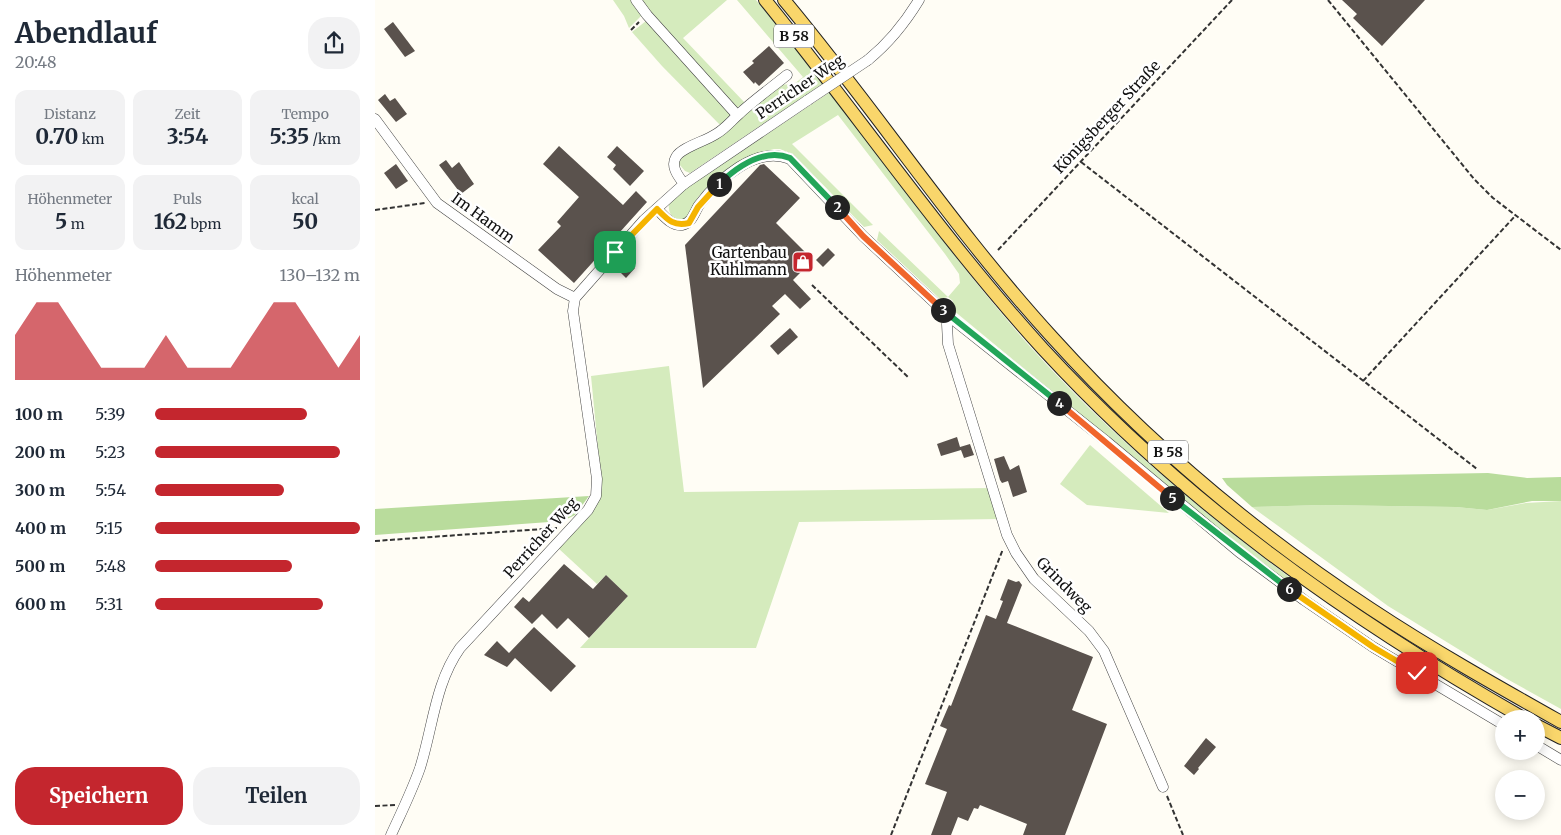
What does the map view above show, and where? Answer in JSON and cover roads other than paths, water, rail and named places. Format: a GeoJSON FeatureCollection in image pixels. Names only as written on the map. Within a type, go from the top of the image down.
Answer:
{"type":"FeatureCollection","features":[{"type":"Feature","properties":{"kind":"main road","name":"B 58"},"geometry":{"type":"LineString","coordinates":[[765,0],[823,72],[971,265],[1043,348],[1108,415],[1201,499],[1285,566],[1397,643],[1510,710]]}},
{"type":"Feature","properties":{"kind":"main road","name":"B 58"},"geometry":{"type":"LineString","coordinates":[[784,0],[993,270],[1053,338],[1157,442],[1208,488],[1340,588],[1444,656],[1561,722]]}},
{"type":"Feature","properties":{"kind":"main road"},"geometry":{"type":"LineString","coordinates":[[1545,730],[1561,738]]}},
{"type":"Feature","properties":{"kind":"street","name":"Perricher Weg"},"geometry":{"type":"LineString","coordinates":[[636,0],[647,15],[737,115]]}},
{"type":"Feature","properties":{"kind":"street","name":"Perricher Weg"},"geometry":{"type":"LineString","coordinates":[[391,835],[419,769],[438,696],[451,660],[588,510],[596,496],[597,479],[573,311],[575,298],[644,220],[684,184],[868,60],[891,39],[908,18],[919,0]]}},
{"type":"Feature","properties":{"kind":"street","name":"Perricher Weg"},"geometry":{"type":"LineString","coordinates":[[684,184],[673,164],[676,157],[683,150],[706,141],[724,129],[737,115],[787,75]]}},
{"type":"Feature","properties":{"kind":"street","name":"Im Hamm"},"geometry":{"type":"LineString","coordinates":[[375,119],[437,203],[557,289],[575,298]]}},
{"type":"Feature","properties":{"kind":"street"},"geometry":{"type":"LineString","coordinates":[[657,209],[671,222],[680,225],[689,223],[698,207],[723,180],[758,158],[768,154],[780,154],[790,158],[863,236],[951,318],[1271,576],[1373,647],[1495,720]]}},
{"type":"Feature","properties":{"kind":"street","name":"Grindweg"},"geometry":{"type":"LineString","coordinates":[[951,318],[947,324],[948,344],[1007,535],[1016,553],[1034,579],[1078,621],[1104,651],[1163,787]]}},
{"type":"Feature","properties":{"kind":"street"},"geometry":{"type":"LineString","coordinates":[[1545,750],[1561,760]]}},
{"type":"Feature","properties":{"kind":"place","name":"Gartenbau Kuhlmann"},"geometry":{"type":"Point","coordinates":[803,262]}}]}
